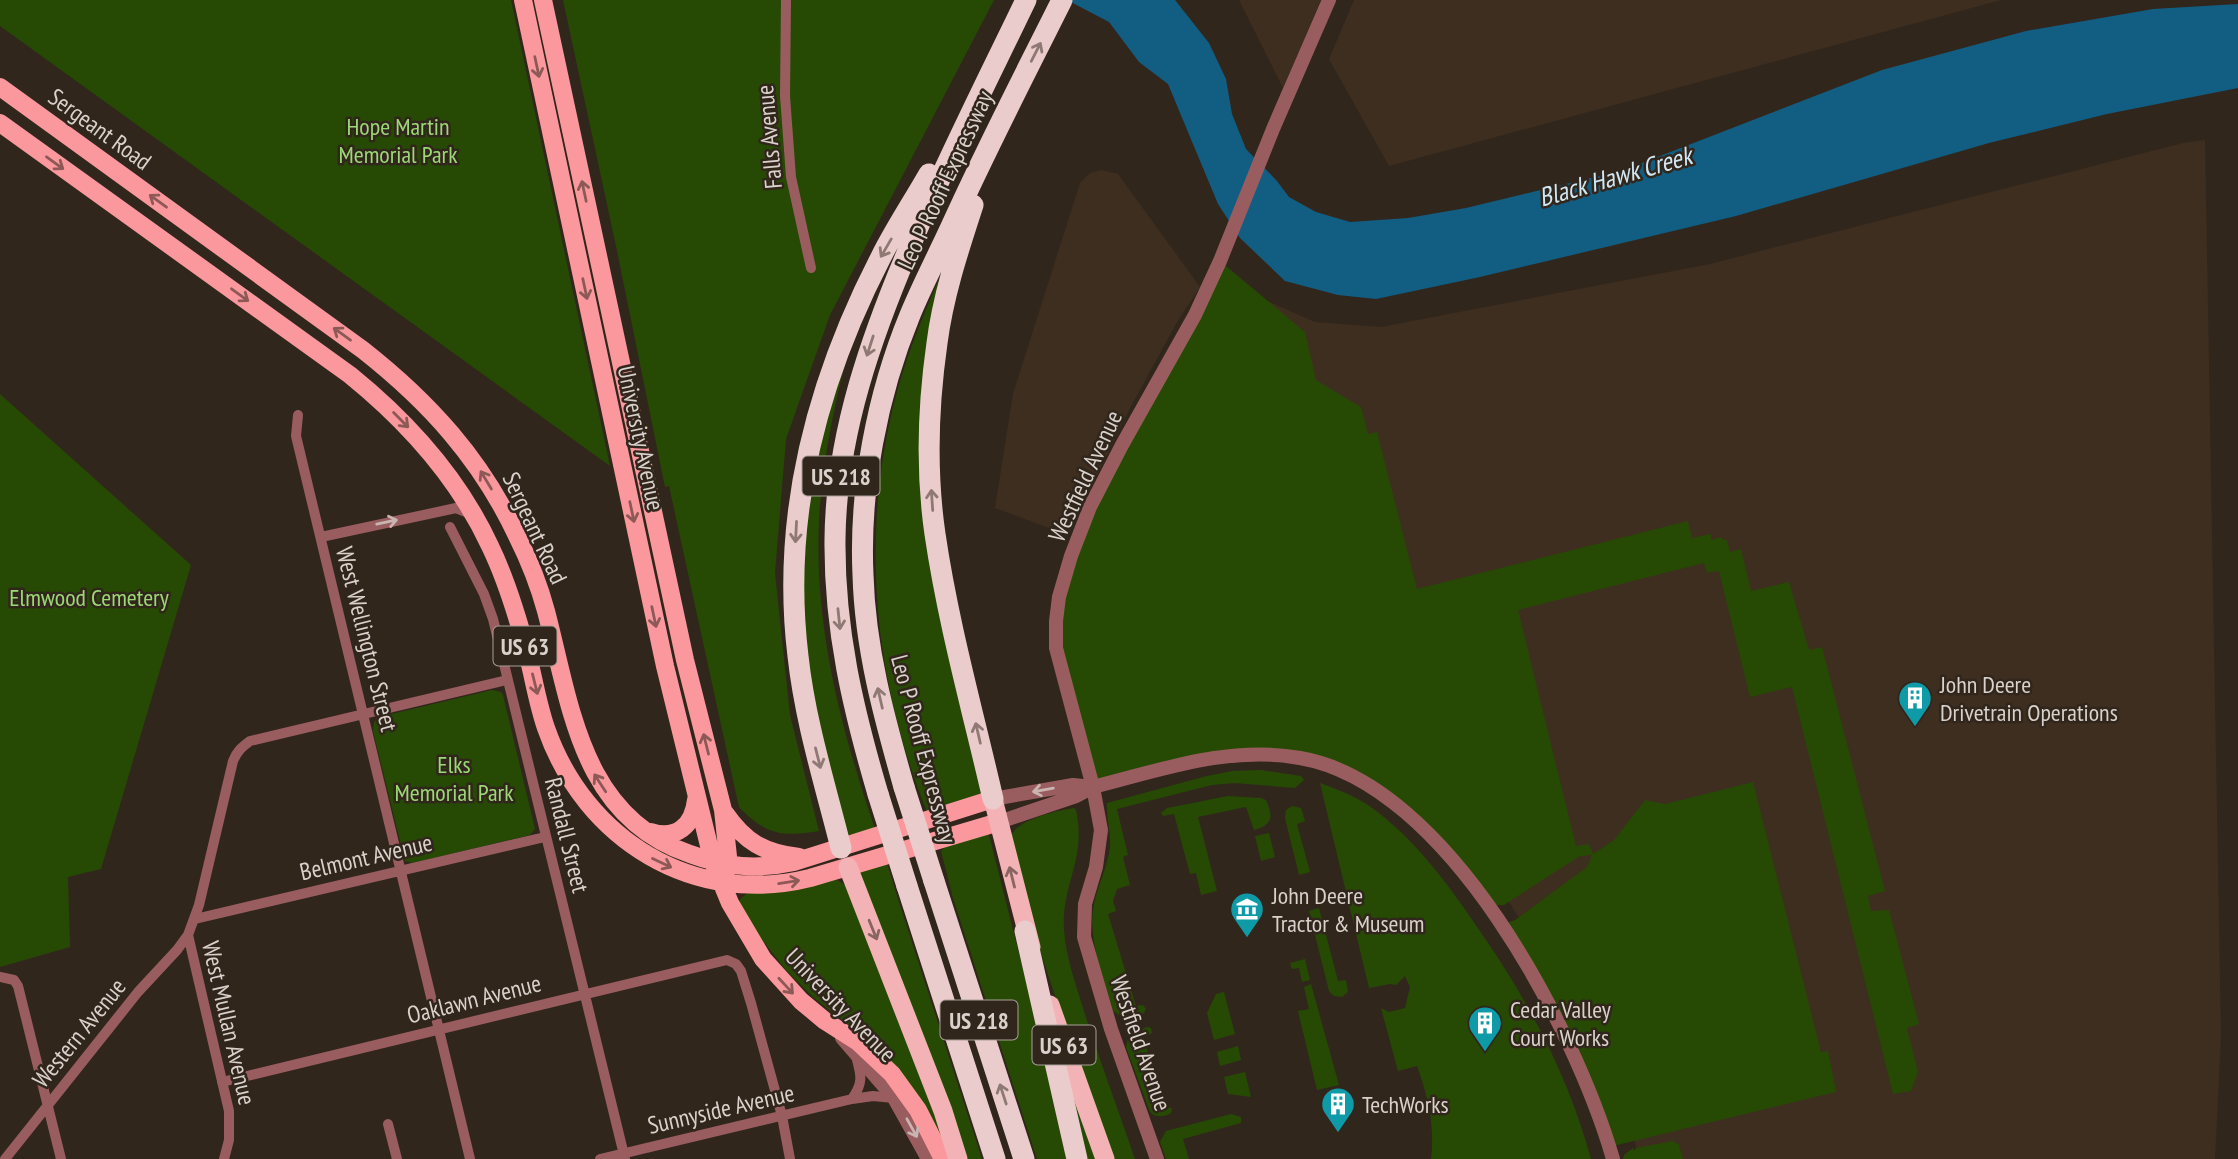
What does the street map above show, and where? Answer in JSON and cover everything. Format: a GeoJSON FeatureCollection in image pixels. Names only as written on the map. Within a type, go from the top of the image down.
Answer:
{"type":"FeatureCollection","features":[{"type":"Feature","properties":{"kind":"highway","name":"Leo P Rooff Expressway"},"geometry":{"type":"LineString","coordinates":[[995,1159],[856,720],[842,645],[835,538],[851,417],[870,344],[938,169],[1026,0]]}},
{"type":"Feature","properties":{"kind":"highway","name":"Leo P Rooff Expressway"},"geometry":{"type":"LineString","coordinates":[[1024,1159],[904,788],[874,674],[863,574],[866,501],[878,422],[898,350],[910,316],[1062,0]]}},
{"type":"Feature","properties":{"kind":"highway"},"geometry":{"type":"LineString","coordinates":[[938,169],[882,255],[850,321],[830,371],[810,439],[797,509],[794,596],[797,654],[808,721],[845,857],[943,1111],[957,1159]]}},
{"type":"Feature","properties":{"kind":"highway"},"geometry":{"type":"LineString","coordinates":[[976,183],[944,304],[933,373],[930,465],[931,500],[940,564],[993,799]]}},
{"type":"Feature","properties":{"kind":"highway","name":"US 63"},"geometry":{"type":"LineString","coordinates":[[993,799],[1025,931],[1105,1159]]}},
{"type":"Feature","properties":{"kind":"highway"},"geometry":{"type":"LineString","coordinates":[[1025,931],[1077,1159]]}},
{"type":"Feature","properties":{"kind":"main road","name":"University Avenue"},"geometry":{"type":"LineString","coordinates":[[523,0],[659,640],[696,797],[721,864]]}},
{"type":"Feature","properties":{"kind":"main road","name":"University Avenue"},"geometry":{"type":"LineString","coordinates":[[542,0],[673,609],[723,810],[721,883],[741,924],[763,959],[789,990],[825,1021]]}},
{"type":"Feature","properties":{"kind":"main road","name":"Sergeant Road"},"geometry":{"type":"LineString","coordinates":[[0,87],[363,349],[412,390],[442,420],[479,468],[517,535],[533,571],[545,607],[573,721],[590,766],[614,801],[644,830],[678,850],[721,864],[763,867],[808,858],[845,857],[999,822]]}},
{"type":"Feature","properties":{"kind":"main road","name":"Sergeant Road"},"geometry":{"type":"LineString","coordinates":[[0,123],[275,320],[378,398],[421,441],[477,519],[505,581],[516,612],[545,727],[558,758],[569,777],[608,825],[644,854],[674,869],[721,883],[751,886],[782,884],[993,799]]}},
{"type":"Feature","properties":{"kind":"main road"},"geometry":{"type":"LineString","coordinates":[[644,830],[668,835],[682,830],[692,816],[696,797]]}},
{"type":"Feature","properties":{"kind":"main road"},"geometry":{"type":"LineString","coordinates":[[723,810],[736,830],[756,845],[785,856],[808,858]]}},
{"type":"Feature","properties":{"kind":"main road"},"geometry":{"type":"LineString","coordinates":[[825,1021],[858,1041],[892,1074],[918,1110],[943,1159]]}},
{"type":"Feature","properties":{"kind":"street","name":"Falls Avenue"},"geometry":{"type":"LineString","coordinates":[[786,0],[785,96],[791,177],[811,268]]}},
{"type":"Feature","properties":{"kind":"street","name":"Westfield Avenue"},"geometry":{"type":"LineString","coordinates":[[1157,1159],[1111,1029],[1085,944],[1082,921],[1100,849],[1101,830],[1093,787],[1056,648],[1059,597],[1090,507],[1195,315],[1329,0]]}},
{"type":"Feature","properties":{"kind":"street","name":"West Wellington Street"},"geometry":{"type":"LineString","coordinates":[[298,415],[296,436],[470,1159]]}},
{"type":"Feature","properties":{"kind":"street"},"geometry":{"type":"LineString","coordinates":[[321,537],[456,508],[477,519]]}},
{"type":"Feature","properties":{"kind":"street","name":"Randall Street"},"geometry":{"type":"LineString","coordinates":[[450,527],[484,594],[493,619],[625,1156]]}},
{"type":"Feature","properties":{"kind":"street"},"geometry":{"type":"LineString","coordinates":[[363,714],[507,680]]}},
{"type":"Feature","properties":{"kind":"street","name":"West Mullan Avenue"},"geometry":{"type":"LineString","coordinates":[[224,1159],[229,1140],[229,1118],[188,936],[195,919],[233,761],[237,752],[250,741],[363,714]]}},
{"type":"Feature","properties":{"kind":"street"},"geometry":{"type":"LineString","coordinates":[[999,822],[1076,796],[1093,787],[1220,755],[1274,754],[1316,762],[1353,775],[1377,789],[1415,820],[1488,905],[1516,948],[1578,1062],[1613,1159]]}},
{"type":"Feature","properties":{"kind":"street"},"geometry":{"type":"LineString","coordinates":[[993,799],[1073,785],[1093,787]]}},
{"type":"Feature","properties":{"kind":"street","name":"Belmont Avenue"},"geometry":{"type":"LineString","coordinates":[[195,919],[545,837]]}},
{"type":"Feature","properties":{"kind":"street","name":"Western Avenue"},"geometry":{"type":"LineString","coordinates":[[5,1159],[138,992],[188,936]]}},
{"type":"Feature","properties":{"kind":"street","name":"Oaklawn Avenue"},"geometry":{"type":"LineString","coordinates":[[222,1082],[727,960],[736,964],[741,971],[764,1042],[782,1116]]}},
{"type":"Feature","properties":{"kind":"street"},"geometry":{"type":"LineString","coordinates":[[0,977],[14,980],[18,986],[61,1159]]}},
{"type":"Feature","properties":{"kind":"street","name":"University Avenue"},"geometry":{"type":"LineString","coordinates":[[825,1021],[854,1050],[894,1098],[928,1159]]}},
{"type":"Feature","properties":{"kind":"street"},"geometry":{"type":"LineString","coordinates":[[852,1099],[860,1088],[861,1080],[854,1050]]}},
{"type":"Feature","properties":{"kind":"street","name":"Sunnyside Avenue"},"geometry":{"type":"LineString","coordinates":[[600,1159],[625,1156],[852,1099],[873,1096],[894,1098]]}},
{"type":"Feature","properties":{"kind":"street"},"geometry":{"type":"LineString","coordinates":[[782,1116],[790,1159]]}},
{"type":"Feature","properties":{"kind":"street"},"geometry":{"type":"LineString","coordinates":[[388,1124],[397,1159]]}},
{"type":"Feature","properties":{"kind":"shaded area"},"geometry":{"type":"Polygon","coordinates":[[[1239,0],[1321,0],[1283,88],[1239,0]]]}},
{"type":"Feature","properties":{"kind":"shaded area"},"geometry":{"type":"Polygon","coordinates":[[[1354,0],[2001,0],[1389,166],[1329,59],[1354,0]]]}},
{"type":"Feature","properties":{"kind":"shaded area"},"geometry":{"type":"Polygon","coordinates":[[[2205,140],[2221,1036],[2215,1159],[1639,1159],[1631,1125],[1572,1003],[1476,849],[1226,283],[1315,322],[1381,327],[1710,264],[2183,143],[2205,140]]]}},
{"type":"Feature","properties":{"kind":"shaded area"},"geometry":{"type":"Polygon","coordinates":[[[1101,170],[1118,174],[1200,287],[1177,322],[1128,412],[1068,535],[995,508],[1013,394],[1080,183],[1090,173],[1101,170]]]}},
{"type":"Feature","properties":{"kind":"green space","name":"Hope Martin Memorial Park"},"geometry":{"type":"Polygon","coordinates":[[[0,0],[511,0],[610,466],[0,26],[0,0]]]}},
{"type":"Feature","properties":{"kind":"green space"},"geometry":{"type":"Polygon","coordinates":[[[563,0],[994,0],[830,315],[786,439],[775,573],[790,715],[819,831],[795,834],[775,832],[758,823],[739,807],[669,486],[665,487],[563,0]]]}},
{"type":"Feature","properties":{"kind":"green space"},"geometry":{"type":"Polygon","coordinates":[[[1220,261],[1305,332],[1316,380],[1361,407],[1368,434],[1377,432],[1417,589],[1688,521],[1692,538],[1711,534],[1711,540],[1722,537],[1727,540],[1730,552],[1741,549],[1751,591],[1789,582],[1809,650],[1822,647],[1885,891],[1868,896],[1871,911],[1889,910],[1919,1024],[1907,1028],[1918,1072],[1911,1091],[1893,1094],[1792,687],[1750,697],[1719,571],[1707,573],[1704,563],[1518,610],[1576,846],[1589,844],[1593,854],[1614,840],[1645,800],[1665,804],[1753,782],[1821,1052],[1828,1051],[1836,1092],[1609,1147],[1594,1104],[1501,925],[1515,920],[1587,867],[1592,855],[1580,856],[1504,905],[1488,905],[1456,865],[1353,775],[1246,753],[1093,787],[1056,648],[1071,556],[1220,261]]]}},
{"type":"Feature","properties":{"kind":"green space"},"geometry":{"type":"Polygon","coordinates":[[[938,281],[943,283],[923,410],[985,794],[928,814],[895,713],[884,660],[876,555],[878,501],[896,396],[909,352],[938,281]]]}},
{"type":"Feature","properties":{"kind":"green space"},"geometry":{"type":"Polygon","coordinates":[[[848,351],[833,414],[821,499],[821,599],[832,677],[851,754],[875,829],[844,836],[816,736],[799,613],[809,472],[848,351]]]}},
{"type":"Feature","properties":{"kind":"green space","name":"Elmwood Cemetery"},"geometry":{"type":"Polygon","coordinates":[[[0,394],[191,565],[101,869],[68,877],[70,947],[0,967],[0,394]]]}},
{"type":"Feature","properties":{"kind":"green space","name":"Elks Memorial Park"},"geometry":{"type":"Polygon","coordinates":[[[492,690],[503,695],[535,829],[530,835],[413,863],[405,861],[373,731],[374,722],[379,717],[492,690]]]}},
{"type":"Feature","properties":{"kind":"green space"},"geometry":{"type":"Polygon","coordinates":[[[1261,770],[1301,776],[1304,780],[1295,788],[1235,783],[1212,785],[1117,809],[1128,855],[1123,857],[1130,885],[1117,889],[1113,901],[1116,911],[1108,914],[1136,1006],[1143,1005],[1146,1009],[1144,1013],[1135,1016],[1120,1016],[1113,1010],[1097,958],[1092,917],[1110,846],[1107,803],[1207,776],[1232,771],[1261,770]]]}},
{"type":"Feature","properties":{"kind":"green space"},"geometry":{"type":"Polygon","coordinates":[[[1320,783],[1356,798],[1386,819],[1418,850],[1461,903],[1503,965],[1548,1045],[1572,1101],[1591,1159],[1431,1159],[1431,1123],[1421,1077],[1417,1066],[1398,1071],[1381,1008],[1389,1012],[1405,1008],[1410,987],[1405,976],[1396,985],[1369,988],[1320,783]]]}},
{"type":"Feature","properties":{"kind":"green space"},"geometry":{"type":"Polygon","coordinates":[[[1228,796],[1266,800],[1270,820],[1265,826],[1254,830],[1246,807],[1198,817],[1217,891],[1201,895],[1196,873],[1190,874],[1174,814],[1163,816],[1161,813],[1167,808],[1228,796]]]}},
{"type":"Feature","properties":{"kind":"green space"},"geometry":{"type":"Polygon","coordinates":[[[1292,806],[1301,808],[1305,821],[1297,824],[1310,872],[1299,875],[1285,818],[1286,810],[1292,806]]]}},
{"type":"Feature","properties":{"kind":"green space"},"geometry":{"type":"Polygon","coordinates":[[[1074,808],[1079,827],[1076,858],[1064,914],[1067,950],[1089,1027],[1135,1159],[1109,1159],[1035,935],[1011,836],[1029,820],[1074,808]]]}},
{"type":"Feature","properties":{"kind":"green space"},"geometry":{"type":"Polygon","coordinates":[[[1269,833],[1275,857],[1261,861],[1255,836],[1269,833]]]}},
{"type":"Feature","properties":{"kind":"green space"},"geometry":{"type":"Polygon","coordinates":[[[988,834],[1071,1159],[1037,1159],[953,898],[941,851],[946,846],[988,834]]]}},
{"type":"Feature","properties":{"kind":"green space"},"geometry":{"type":"Polygon","coordinates":[[[887,863],[982,1159],[963,1159],[859,871],[887,863]]]}},
{"type":"Feature","properties":{"kind":"green space"},"geometry":{"type":"Polygon","coordinates":[[[837,880],[847,886],[952,1159],[875,1046],[813,997],[785,969],[753,928],[740,905],[740,899],[749,892],[837,880]]]}},
{"type":"Feature","properties":{"kind":"green space"},"geometry":{"type":"Polygon","coordinates":[[[1319,908],[1338,981],[1346,980],[1348,992],[1342,997],[1334,996],[1329,991],[1309,911],[1319,908]]]}},
{"type":"Feature","properties":{"kind":"green space"},"geometry":{"type":"Polygon","coordinates":[[[1305,959],[1310,980],[1302,982],[1299,968],[1292,969],[1290,963],[1305,959]]]}},
{"type":"Feature","properties":{"kind":"green space"},"geometry":{"type":"Polygon","coordinates":[[[1311,984],[1339,1085],[1317,1090],[1298,1011],[1309,1009],[1304,987],[1311,984]]]}},
{"type":"Feature","properties":{"kind":"green space"},"geometry":{"type":"Polygon","coordinates":[[[1224,992],[1235,1034],[1214,1040],[1207,1013],[1216,994],[1224,992]]]}},
{"type":"Feature","properties":{"kind":"green space"},"geometry":{"type":"Polygon","coordinates":[[[1151,1028],[1152,1033],[1144,1037],[1162,1107],[1172,1108],[1171,1113],[1163,1116],[1150,1112],[1126,1047],[1129,1034],[1151,1028]]]}},
{"type":"Feature","properties":{"kind":"green space"},"geometry":{"type":"Polygon","coordinates":[[[1238,1046],[1241,1060],[1220,1066],[1217,1052],[1238,1046]]]}},
{"type":"Feature","properties":{"kind":"green space"},"geometry":{"type":"Polygon","coordinates":[[[1060,1059],[1095,1159],[1084,1159],[1060,1059]]]}},
{"type":"Feature","properties":{"kind":"green space"},"geometry":{"type":"Polygon","coordinates":[[[1245,1072],[1251,1097],[1228,1094],[1224,1077],[1245,1072]]]}},
{"type":"Feature","properties":{"kind":"green space"},"geometry":{"type":"Polygon","coordinates":[[[1231,1114],[1241,1117],[1241,1123],[1183,1139],[1189,1159],[1166,1159],[1160,1142],[1166,1131],[1231,1114]]]}},
{"type":"Feature","properties":{"kind":"green space"},"geometry":{"type":"Polygon","coordinates":[[[1673,1141],[1679,1145],[1683,1159],[1623,1159],[1633,1148],[1634,1151],[1636,1148],[1673,1141]]]}},
{"type":"Feature","properties":{"kind":"water","name":"Black Hawk Creek"},"geometry":{"type":"Polygon","coordinates":[[[1067,0],[1175,0],[1209,43],[1226,79],[1232,114],[1246,149],[1289,197],[1316,212],[1350,222],[1408,218],[1466,208],[1624,170],[1882,70],[2026,31],[2153,9],[2238,4],[2238,88],[2107,114],[1989,143],[1736,216],[1376,299],[1338,295],[1285,281],[1240,238],[1218,204],[1168,84],[1139,62],[1109,22],[1067,0]]]}},
{"type":"Feature","properties":{"kind":"place","name":"John Deere Drivetrain Operations"},"geometry":{"type":"Point","coordinates":[1915,728]}},
{"type":"Feature","properties":{"kind":"place","name":"John Deere Tractor & Museum"},"geometry":{"type":"Point","coordinates":[1247,939]}},
{"type":"Feature","properties":{"kind":"place","name":"Cedar Valley Court Works"},"geometry":{"type":"Point","coordinates":[1485,1053]}},
{"type":"Feature","properties":{"kind":"place","name":"TechWorks"},"geometry":{"type":"Point","coordinates":[1338,1134]}}]}
